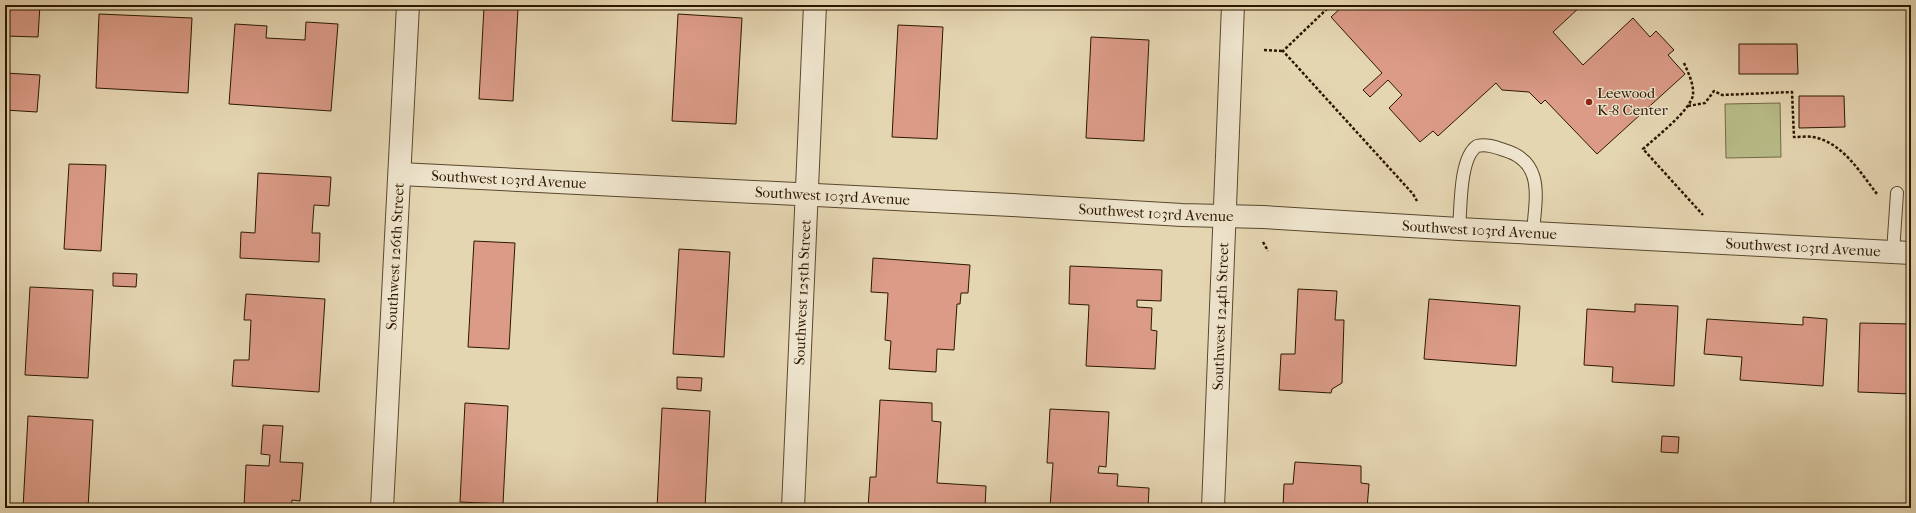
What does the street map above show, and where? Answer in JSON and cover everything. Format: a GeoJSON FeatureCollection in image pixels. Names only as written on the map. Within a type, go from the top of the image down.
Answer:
{"type":"FeatureCollection","features":[{"type":"Feature","properties":{"kind":"street","name":"Southwest 126th Street"},"geometry":{"type":"LineString","coordinates":[[382,508],[408,5]]}},
{"type":"Feature","properties":{"kind":"street","name":"Southwest 125th Street"},"geometry":{"type":"LineString","coordinates":[[793,508],[816,5]]}},
{"type":"Feature","properties":{"kind":"street","name":"Southwest 124th Street"},"geometry":{"type":"LineString","coordinates":[[1213,508],[1233,5]]}},
{"type":"Feature","properties":{"kind":"street","name":"Southwest 103rd Avenue"},"geometry":{"type":"LineString","coordinates":[[400,174],[807,196],[1263,217],[1902,253]]}},
{"type":"Feature","properties":{"kind":"lane"},"geometry":{"type":"LineString","coordinates":[[1459,229],[1462,191],[1469,153],[1477,146],[1488,145],[1510,151],[1532,168],[1535,180],[1533,233]]}},
{"type":"Feature","properties":{"kind":"lane"},"geometry":{"type":"LineString","coordinates":[[1897,193],[1896,210],[1902,253]]}},
{"type":"Feature","properties":{"kind":"path"},"geometry":{"type":"LineString","coordinates":[[1283,51],[1331,5]]}},
{"type":"Feature","properties":{"kind":"path"},"geometry":{"type":"LineString","coordinates":[[1264,50],[1283,51],[1414,194],[1417,201]]}},
{"type":"Feature","properties":{"kind":"path"},"geometry":{"type":"LineString","coordinates":[[1684,63],[1691,78],[1693,95],[1688,106],[1643,150],[1703,215]]}},
{"type":"Feature","properties":{"kind":"path"},"geometry":{"type":"LineString","coordinates":[[1688,106],[1705,103],[1714,91],[1722,95],[1792,92],[1794,137],[1812,137],[1825,140],[1836,147],[1859,169],[1883,201],[1896,210]]}},
{"type":"Feature","properties":{"kind":"path"},"geometry":{"type":"LineString","coordinates":[[1262,240],[1268,251]]}},
{"type":"Feature","properties":{"kind":"green space"},"geometry":{"type":"Polygon","coordinates":[[[1780,103],[1781,157],[1726,158],[1725,104],[1780,103]]]}},
{"type":"Feature","properties":{"kind":"building"},"geometry":{"type":"Polygon","coordinates":[[[5,5],[40,5],[38,37],[5,36],[5,5]]]}},
{"type":"Feature","properties":{"kind":"building"},"geometry":{"type":"Polygon","coordinates":[[[1344,5],[1582,5],[1553,32],[1583,65],[1633,18],[1650,37],[1656,31],[1674,50],[1668,55],[1685,74],[1597,154],[1545,100],[1541,104],[1529,92],[1502,90],[1496,83],[1438,136],[1433,131],[1420,142],[1389,108],[1402,95],[1388,80],[1370,97],[1363,90],[1382,73],[1331,17],[1344,5]]]}},
{"type":"Feature","properties":{"kind":"building"},"geometry":{"type":"Polygon","coordinates":[[[484,7],[518,9],[513,101],[479,99],[484,7]]]}},
{"type":"Feature","properties":{"kind":"building"},"geometry":{"type":"Polygon","coordinates":[[[99,14],[192,18],[188,93],[96,88],[99,14]]]}},
{"type":"Feature","properties":{"kind":"building"},"geometry":{"type":"Polygon","coordinates":[[[678,14],[742,18],[736,124],[672,121],[678,14]]]}},
{"type":"Feature","properties":{"kind":"building"},"geometry":{"type":"Polygon","coordinates":[[[306,22],[338,24],[331,111],[229,104],[235,24],[267,26],[266,38],[305,40],[306,22]]]}},
{"type":"Feature","properties":{"kind":"building"},"geometry":{"type":"Polygon","coordinates":[[[898,25],[943,27],[937,139],[892,137],[898,25]]]}},
{"type":"Feature","properties":{"kind":"building"},"geometry":{"type":"Polygon","coordinates":[[[1091,37],[1149,40],[1144,141],[1086,138],[1091,37]]]}},
{"type":"Feature","properties":{"kind":"building"},"geometry":{"type":"Polygon","coordinates":[[[1739,44],[1797,44],[1798,74],[1739,74],[1739,44]]]}},
{"type":"Feature","properties":{"kind":"building"},"geometry":{"type":"Polygon","coordinates":[[[5,73],[40,75],[37,112],[5,110],[5,73]]]}},
{"type":"Feature","properties":{"kind":"building"},"geometry":{"type":"Polygon","coordinates":[[[1799,96],[1844,96],[1845,127],[1799,128],[1799,96]]]}},
{"type":"Feature","properties":{"kind":"building"},"geometry":{"type":"Polygon","coordinates":[[[69,164],[106,165],[101,251],[64,249],[69,164]]]}},
{"type":"Feature","properties":{"kind":"building"},"geometry":{"type":"Polygon","coordinates":[[[258,173],[331,177],[329,206],[314,205],[312,233],[320,233],[319,262],[240,258],[241,232],[255,233],[258,173]]]}},
{"type":"Feature","properties":{"kind":"building"},"geometry":{"type":"Polygon","coordinates":[[[474,241],[515,243],[509,349],[468,347],[474,241]]]}},
{"type":"Feature","properties":{"kind":"building"},"geometry":{"type":"Polygon","coordinates":[[[679,249],[730,252],[724,357],[673,354],[679,249]]]}},
{"type":"Feature","properties":{"kind":"building"},"geometry":{"type":"Polygon","coordinates":[[[873,258],[970,265],[968,293],[961,293],[960,304],[957,304],[954,350],[937,349],[936,372],[889,369],[891,341],[885,340],[888,293],[871,292],[873,258]]]}},
{"type":"Feature","properties":{"kind":"building"},"geometry":{"type":"Polygon","coordinates":[[[1070,266],[1162,270],[1161,301],[1137,300],[1137,307],[1152,308],[1151,330],[1157,331],[1155,369],[1086,366],[1089,305],[1069,304],[1070,266]]]}},
{"type":"Feature","properties":{"kind":"building"},"geometry":{"type":"Polygon","coordinates":[[[113,273],[137,274],[136,287],[113,286],[113,273]]]}},
{"type":"Feature","properties":{"kind":"building"},"geometry":{"type":"Polygon","coordinates":[[[30,287],[93,290],[88,378],[25,375],[30,287]]]}},
{"type":"Feature","properties":{"kind":"building"},"geometry":{"type":"Polygon","coordinates":[[[1298,289],[1337,291],[1335,320],[1344,320],[1342,383],[1332,389],[1331,393],[1279,390],[1281,354],[1295,354],[1298,289]]]}},
{"type":"Feature","properties":{"kind":"building"},"geometry":{"type":"Polygon","coordinates":[[[246,294],[325,299],[319,392],[232,386],[234,360],[249,360],[251,320],[244,320],[246,294]]]}},
{"type":"Feature","properties":{"kind":"building"},"geometry":{"type":"Polygon","coordinates":[[[1429,299],[1520,306],[1516,366],[1424,359],[1429,299]]]}},
{"type":"Feature","properties":{"kind":"building"},"geometry":{"type":"Polygon","coordinates":[[[1635,304],[1678,306],[1674,386],[1612,382],[1613,367],[1584,365],[1587,309],[1635,312],[1635,304]]]}},
{"type":"Feature","properties":{"kind":"building"},"geometry":{"type":"Polygon","coordinates":[[[1803,317],[1827,319],[1823,386],[1740,380],[1742,357],[1704,354],[1707,319],[1803,325],[1803,317]]]}},
{"type":"Feature","properties":{"kind":"building"},"geometry":{"type":"Polygon","coordinates":[[[1860,323],[1911,324],[1911,394],[1858,392],[1860,323]]]}},
{"type":"Feature","properties":{"kind":"building"},"geometry":{"type":"Polygon","coordinates":[[[677,377],[702,378],[701,391],[677,389],[677,377]]]}},
{"type":"Feature","properties":{"kind":"building"},"geometry":{"type":"Polygon","coordinates":[[[880,400],[932,403],[932,421],[941,422],[937,483],[986,486],[985,508],[868,508],[870,477],[876,477],[880,400]]]}},
{"type":"Feature","properties":{"kind":"building"},"geometry":{"type":"Polygon","coordinates":[[[465,403],[508,406],[503,504],[460,502],[465,403]]]}},
{"type":"Feature","properties":{"kind":"building"},"geometry":{"type":"Polygon","coordinates":[[[662,408],[710,411],[705,508],[657,508],[662,408]]]}},
{"type":"Feature","properties":{"kind":"building"},"geometry":{"type":"Polygon","coordinates":[[[1050,409],[1109,412],[1106,467],[1099,466],[1098,473],[1118,474],[1117,486],[1149,488],[1148,508],[1050,508],[1053,463],[1047,463],[1050,409]]]}},
{"type":"Feature","properties":{"kind":"building"},"geometry":{"type":"Polygon","coordinates":[[[28,416],[93,420],[88,508],[23,508],[28,416]]]}},
{"type":"Feature","properties":{"kind":"building"},"geometry":{"type":"Polygon","coordinates":[[[263,425],[283,426],[280,462],[303,463],[300,501],[292,500],[291,508],[244,507],[246,465],[269,466],[270,455],[261,454],[263,425]]]}},
{"type":"Feature","properties":{"kind":"building"},"geometry":{"type":"Polygon","coordinates":[[[1662,436],[1679,437],[1678,453],[1661,452],[1662,436]]]}},
{"type":"Feature","properties":{"kind":"building"},"geometry":{"type":"Polygon","coordinates":[[[1295,462],[1361,466],[1361,483],[1369,484],[1367,508],[1283,508],[1284,484],[1293,484],[1295,462]]]}},
{"type":"Feature","properties":{"kind":"place","name":"Leewood K-8 Center"},"geometry":{"type":"Point","coordinates":[1589,102]}}]}
